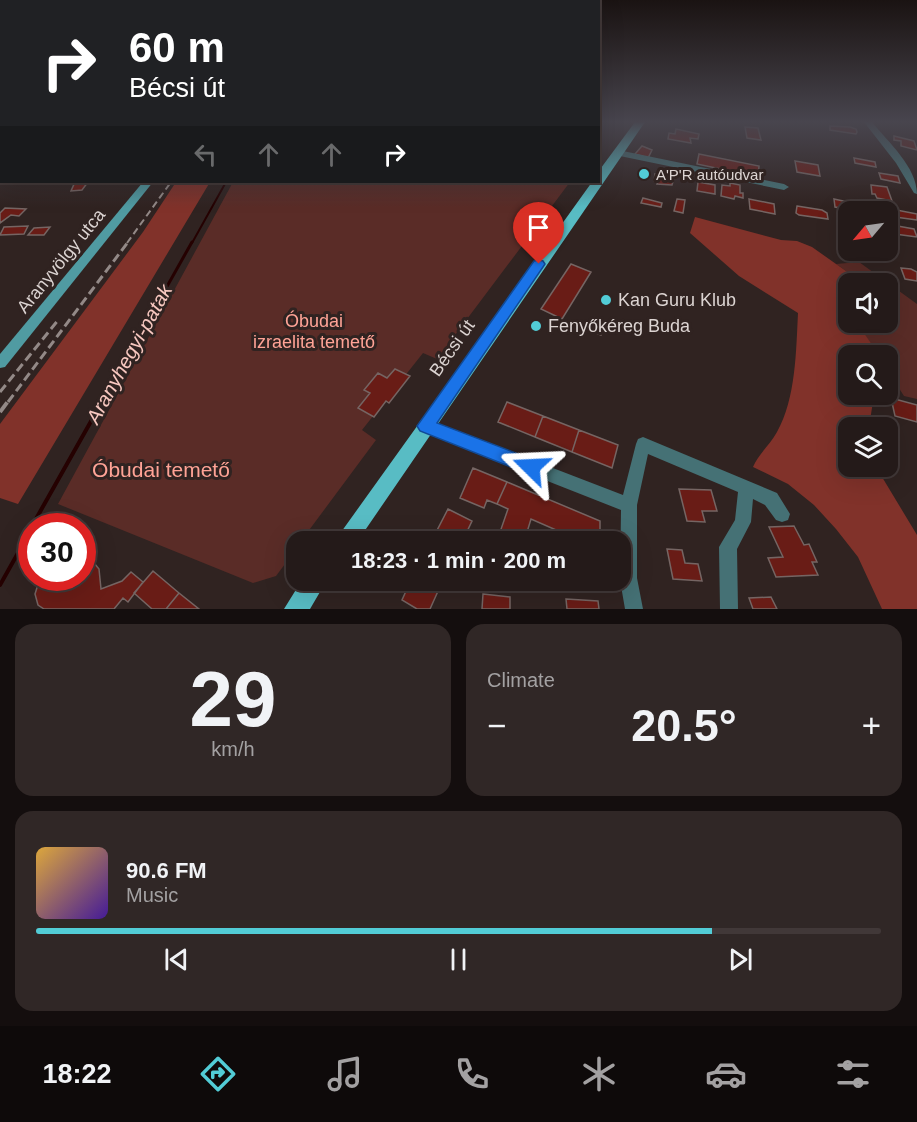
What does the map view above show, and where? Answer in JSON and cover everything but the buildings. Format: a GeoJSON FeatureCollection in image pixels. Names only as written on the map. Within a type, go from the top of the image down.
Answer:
{"type":"FeatureCollection","features":[{"type":"Feature","properties":{"kind":"main road","name":"Bécsi út"},"geometry":{"type":"LineString","coordinates":[[600,178],[620,150]]}},
{"type":"Feature","properties":{"kind":"main road","name":"Bécsi út"},"geometry":{"type":"LineString","coordinates":[[352,531],[597,183]]}},
{"type":"Feature","properties":{"kind":"main road"},"geometry":{"type":"LineString","coordinates":[[296,609],[308,591]]}},
{"type":"Feature","properties":{"kind":"street"},"geometry":{"type":"LineString","coordinates":[[891,150],[917,191]]}},
{"type":"Feature","properties":{"kind":"street"},"geometry":{"type":"LineString","coordinates":[[618,153],[784,187]]}},
{"type":"Feature","properties":{"kind":"street","name":"Aranyvölgy utca"},"geometry":{"type":"LineString","coordinates":[[0,363],[147,183]]}},
{"type":"Feature","properties":{"kind":"street"},"geometry":{"type":"LineString","coordinates":[[425,426],[629,505]]}},
{"type":"Feature","properties":{"kind":"street"},"geometry":{"type":"LineString","coordinates":[[634,609],[628,578],[629,505],[643,444],[771,499],[782,513]]}},
{"type":"Feature","properties":{"kind":"street"},"geometry":{"type":"LineString","coordinates":[[729,609],[728,547],[743,522],[746,488]]}},
{"type":"Feature","properties":{"kind":"green space"},"geometry":{"type":"Polygon","coordinates":[[[232,183],[569,183],[437,359],[423,353],[362,430],[376,440],[308,531],[286,531],[286,563],[276,576],[253,583],[96,519],[96,513],[80,513],[58,504],[232,183]]]}},
{"type":"Feature","properties":{"kind":"green space"},"geometry":{"type":"Polygon","coordinates":[[[859,262],[874,273],[849,273],[836,264],[859,262]]]}},
{"type":"Feature","properties":{"kind":"green space"},"geometry":{"type":"Polygon","coordinates":[[[898,290],[917,304],[917,399],[904,396],[898,387],[898,345],[871,345],[863,333],[898,333],[898,290]]]}},
{"type":"Feature","properties":{"kind":"shaded area"},"geometry":{"type":"Polygon","coordinates":[[[175,183],[209,183],[18,504],[0,498],[0,424],[143,232],[175,183]]]}},
{"type":"Feature","properties":{"kind":"shaded area"},"geometry":{"type":"Polygon","coordinates":[[[695,217],[781,240],[797,241],[812,247],[849,273],[838,273],[838,333],[864,333],[872,345],[838,345],[838,405],[872,405],[871,417],[838,417],[838,477],[882,477],[917,535],[917,609],[882,609],[858,557],[836,529],[814,505],[788,484],[753,467],[777,432],[788,404],[794,374],[798,313],[739,276],[690,233],[695,217]]]}},
{"type":"Feature","properties":{"kind":"waterway","name":"Aranyhegyi-patak"},"geometry":{"type":"LineString","coordinates":[[192,243],[225,183]]}},
{"type":"Feature","properties":{"kind":"waterway","name":"Aranyhegyi-patak"},"geometry":{"type":"LineString","coordinates":[[102,402],[192,242]]}},
{"type":"Feature","properties":{"kind":"waterway","name":"Aranyhegyi-patak"},"geometry":{"type":"LineString","coordinates":[[39,513],[103,400]]}},
{"type":"Feature","properties":{"kind":"waterway","name":"Aranyhegyi-patak"},"geometry":{"type":"LineString","coordinates":[[0,585],[18,553]]}},
{"type":"Feature","properties":{"kind":"railway"},"geometry":{"type":"LineString","coordinates":[[127,243],[170,183]]}},
{"type":"Feature","properties":{"kind":"railway"},"geometry":{"type":"LineString","coordinates":[[8,402],[128,242]]}},
{"type":"Feature","properties":{"kind":"railway"},"geometry":{"type":"LineString","coordinates":[[0,392],[59,319]]}},
{"type":"Feature","properties":{"kind":"railway"},"geometry":{"type":"LineString","coordinates":[[0,412],[9,400]]}},
{"type":"Feature","properties":{"kind":"place","name":"A'P'R autóudvar"},"geometry":{"type":"Point","coordinates":[644,174]}},
{"type":"Feature","properties":{"kind":"place","name":"Kan Guru Klub"},"geometry":{"type":"Point","coordinates":[606,300]}},
{"type":"Feature","properties":{"kind":"place","name":"Fenyőkéreg Buda"},"geometry":{"type":"Point","coordinates":[536,326]}},
{"type":"Feature","properties":{"kind":"route"},"geometry":{"type":"LineString","coordinates":[[531,467],[425,426],[539,264]]}},
{"type":"Feature","properties":{"kind":"park label","name":"Óbudai izraelita temető"},"geometry":{"type":"Point","coordinates":[314,331]}},
{"type":"Feature","properties":{"kind":"park label","name":"Óbudai temető"},"geometry":{"type":"Point","coordinates":[161,469]}}]}
